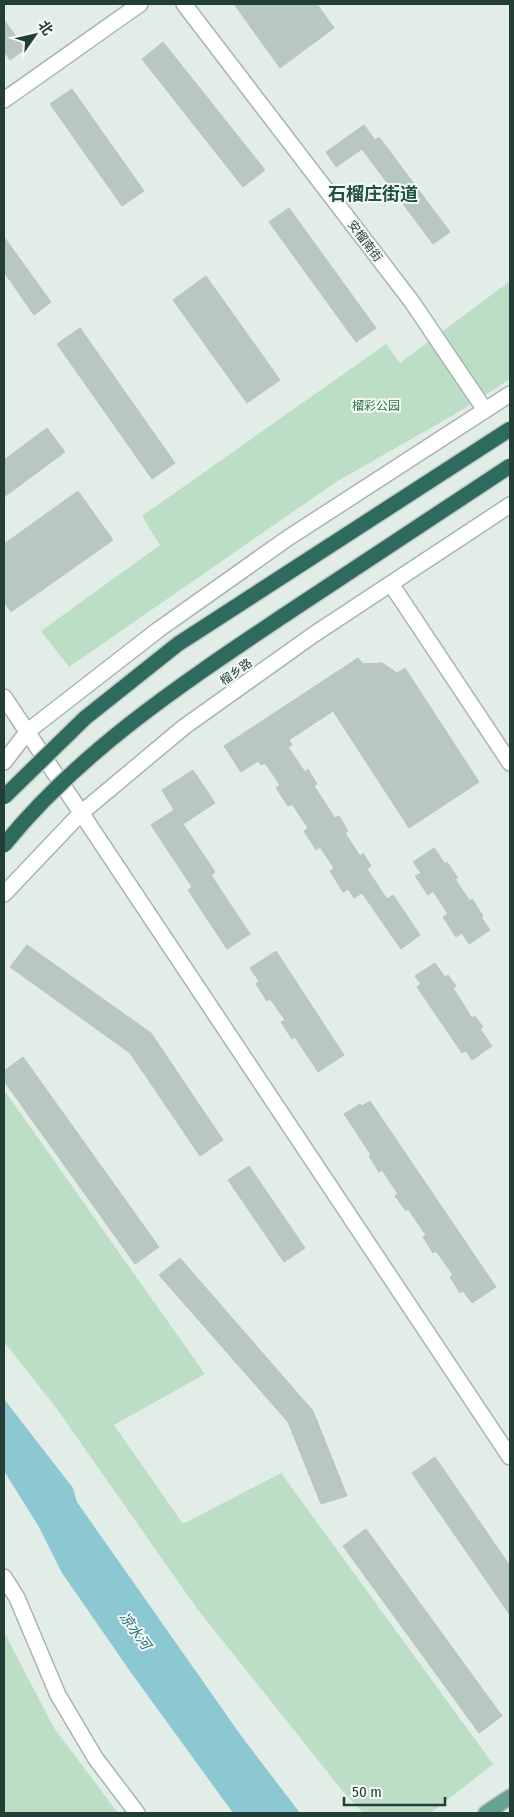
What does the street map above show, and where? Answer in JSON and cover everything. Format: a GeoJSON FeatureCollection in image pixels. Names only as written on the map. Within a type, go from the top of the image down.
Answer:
{"type":"FeatureCollection","features":[{"type":"Feature","properties":{"kind":"highway"},"geometry":{"type":"LineString","coordinates":[[4,797],[85,718],[178,644],[510,428]]}},
{"type":"Feature","properties":{"kind":"highway","name":"榴乡路"},"geometry":{"type":"LineString","coordinates":[[4,845],[16,830],[85,760],[196,674],[510,466]]}},
{"type":"Feature","properties":{"kind":"main road"},"geometry":{"type":"LineString","coordinates":[[486,1813],[510,1797]]}},
{"type":"Feature","properties":{"kind":"street"},"geometry":{"type":"LineString","coordinates":[[4,100],[140,4]]}},
{"type":"Feature","properties":{"kind":"street","name":"安榴南街"},"geometry":{"type":"LineString","coordinates":[[184,4],[412,302],[485,410]]}},
{"type":"Feature","properties":{"kind":"street"},"geometry":{"type":"LineString","coordinates":[[4,762],[28,731],[158,630],[288,538],[510,394]]}},
{"type":"Feature","properties":{"kind":"street","name":"榴乡路"},"geometry":{"type":"LineString","coordinates":[[4,894],[81,813],[184,727],[313,635],[510,505]]}},
{"type":"Feature","properties":{"kind":"street"},"geometry":{"type":"LineString","coordinates":[[391,584],[510,763]]}},
{"type":"Feature","properties":{"kind":"street"},"geometry":{"type":"LineString","coordinates":[[4,697],[510,1457]]}},
{"type":"Feature","properties":{"kind":"street"},"geometry":{"type":"LineString","coordinates":[[4,1577],[17,1598],[58,1695],[96,1759],[138,1813]]}},
{"type":"Feature","properties":{"kind":"green space","name":"榴彩公园"},"geometry":{"type":"Polygon","coordinates":[[[510,281],[510,379],[457,413],[336,482],[69,667],[41,631],[160,545],[142,516],[386,344],[400,363],[510,281]]]}},
{"type":"Feature","properties":{"kind":"green space"},"geometry":{"type":"Polygon","coordinates":[[[4,1090],[205,1374],[114,1425],[183,1524],[281,1473],[493,1764],[431,1813],[363,1813],[341,1789],[198,1610],[57,1409],[4,1342],[4,1090]]]}},
{"type":"Feature","properties":{"kind":"green space"},"geometry":{"type":"Polygon","coordinates":[[[4,1632],[54,1728],[118,1813],[4,1813],[4,1632]]]}},
{"type":"Feature","properties":{"kind":"water","name":"凉水河"},"geometry":{"type":"Polygon","coordinates":[[[4,1399],[73,1488],[77,1502],[242,1737],[300,1813],[233,1813],[132,1674],[62,1573],[39,1527],[4,1471],[4,1399]]]}},
{"type":"Feature","properties":{"kind":"building"},"geometry":{"type":"Polygon","coordinates":[[[234,4],[317,4],[334,28],[280,68],[234,4]]]}},
{"type":"Feature","properties":{"kind":"building"},"geometry":{"type":"Polygon","coordinates":[[[4,20],[25,49],[10,60],[4,51],[4,20]]]}},
{"type":"Feature","properties":{"kind":"building"},"geometry":{"type":"Polygon","coordinates":[[[163,42],[265,170],[243,187],[142,59],[163,42]]]}},
{"type":"Feature","properties":{"kind":"building"},"geometry":{"type":"Polygon","coordinates":[[[72,89],[144,191],[122,206],[50,104],[72,89]]]}},
{"type":"Feature","properties":{"kind":"building"},"geometry":{"type":"Polygon","coordinates":[[[364,125],[375,140],[379,137],[450,232],[433,244],[362,149],[336,167],[326,152],[364,125]]]}},
{"type":"Feature","properties":{"kind":"building"},"geometry":{"type":"Polygon","coordinates":[[[289,208],[376,328],[356,342],[269,222],[289,208]]]}},
{"type":"Feature","properties":{"kind":"building"},"geometry":{"type":"Polygon","coordinates":[[[4,237],[51,302],[34,315],[4,272],[4,237]]]}},
{"type":"Feature","properties":{"kind":"building"},"geometry":{"type":"Polygon","coordinates":[[[206,276],[280,380],[247,403],[173,300],[206,276]]]}},
{"type":"Feature","properties":{"kind":"building"},"geometry":{"type":"Polygon","coordinates":[[[80,328],[175,463],[152,479],[57,344],[80,328]]]}},
{"type":"Feature","properties":{"kind":"building"},"geometry":{"type":"Polygon","coordinates":[[[47,428],[65,452],[4,497],[4,460],[47,428]]]}},
{"type":"Feature","properties":{"kind":"building"},"geometry":{"type":"Polygon","coordinates":[[[78,491],[113,540],[11,612],[4,602],[4,544],[78,491]]]}},
{"type":"Feature","properties":{"kind":"building"},"geometry":{"type":"Polygon","coordinates":[[[358,658],[363,664],[382,663],[397,673],[405,668],[479,782],[409,828],[333,711],[289,740],[292,745],[288,747],[305,772],[308,769],[317,784],[314,786],[335,818],[339,816],[348,831],[345,833],[360,856],[363,853],[371,866],[367,869],[387,899],[393,895],[420,935],[401,949],[362,893],[354,898],[348,889],[343,892],[330,871],[334,868],[320,847],[316,850],[304,831],[308,828],[292,804],[288,806],[276,788],[280,785],[265,763],[261,765],[258,761],[241,772],[224,746],[358,658]]]}},
{"type":"Feature","properties":{"kind":"building"},"geometry":{"type":"Polygon","coordinates":[[[193,770],[215,803],[183,824],[215,872],[211,875],[250,934],[227,949],[188,890],[192,887],[151,825],[174,810],[162,790],[193,770]]]}},
{"type":"Feature","properties":{"kind":"building"},"geometry":{"type":"Polygon","coordinates":[[[434,848],[458,878],[455,879],[470,901],[472,899],[490,930],[469,944],[462,933],[456,937],[443,917],[448,914],[433,891],[428,895],[415,876],[421,873],[413,862],[434,848]]]}},
{"type":"Feature","properties":{"kind":"building"},"geometry":{"type":"Polygon","coordinates":[[[27,945],[151,1033],[223,1140],[200,1156],[130,1053],[10,967],[27,945]]]}},
{"type":"Feature","properties":{"kind":"building"},"geometry":{"type":"Polygon","coordinates":[[[276,951],[344,1055],[318,1072],[295,1037],[292,1039],[281,1022],[285,1020],[270,999],[267,1001],[256,984],[259,981],[250,968],[276,951]]]}},
{"type":"Feature","properties":{"kind":"building"},"geometry":{"type":"Polygon","coordinates":[[[435,963],[445,977],[448,975],[456,986],[453,988],[472,1018],[475,1016],[483,1027],[480,1029],[492,1046],[472,1060],[466,1051],[462,1053],[417,987],[421,984],[415,976],[435,963]]]}},
{"type":"Feature","properties":{"kind":"building"},"geometry":{"type":"Polygon","coordinates":[[[23,1057],[159,1247],[135,1264],[4,1081],[4,1071],[23,1057]]]}},
{"type":"Feature","properties":{"kind":"building"},"geometry":{"type":"Polygon","coordinates":[[[370,1101],[496,1287],[472,1303],[463,1291],[460,1293],[450,1277],[453,1275],[436,1251],[433,1253],[423,1237],[426,1235],[408,1209],[406,1211],[395,1196],[398,1194],[382,1170],[379,1172],[369,1156],[371,1155],[344,1114],[360,1104],[362,1106],[370,1101]]]}},
{"type":"Feature","properties":{"kind":"building"},"geometry":{"type":"Polygon","coordinates":[[[249,1166],[305,1248],[284,1262],[228,1180],[249,1166]]]}},
{"type":"Feature","properties":{"kind":"building"},"geometry":{"type":"Polygon","coordinates":[[[180,1258],[313,1411],[347,1496],[321,1504],[288,1422],[159,1275],[180,1258]]]}},
{"type":"Feature","properties":{"kind":"building"},"geometry":{"type":"Polygon","coordinates":[[[435,1457],[510,1566],[510,1615],[412,1473],[435,1457]]]}},
{"type":"Feature","properties":{"kind":"building"},"geometry":{"type":"Polygon","coordinates":[[[366,1529],[502,1716],[479,1733],[343,1546],[366,1529]]]}},
{"type":"Feature","properties":{"kind":"district","name":"石榴庄街道"},"geometry":{"type":"Point","coordinates":[373,194]}}]}
